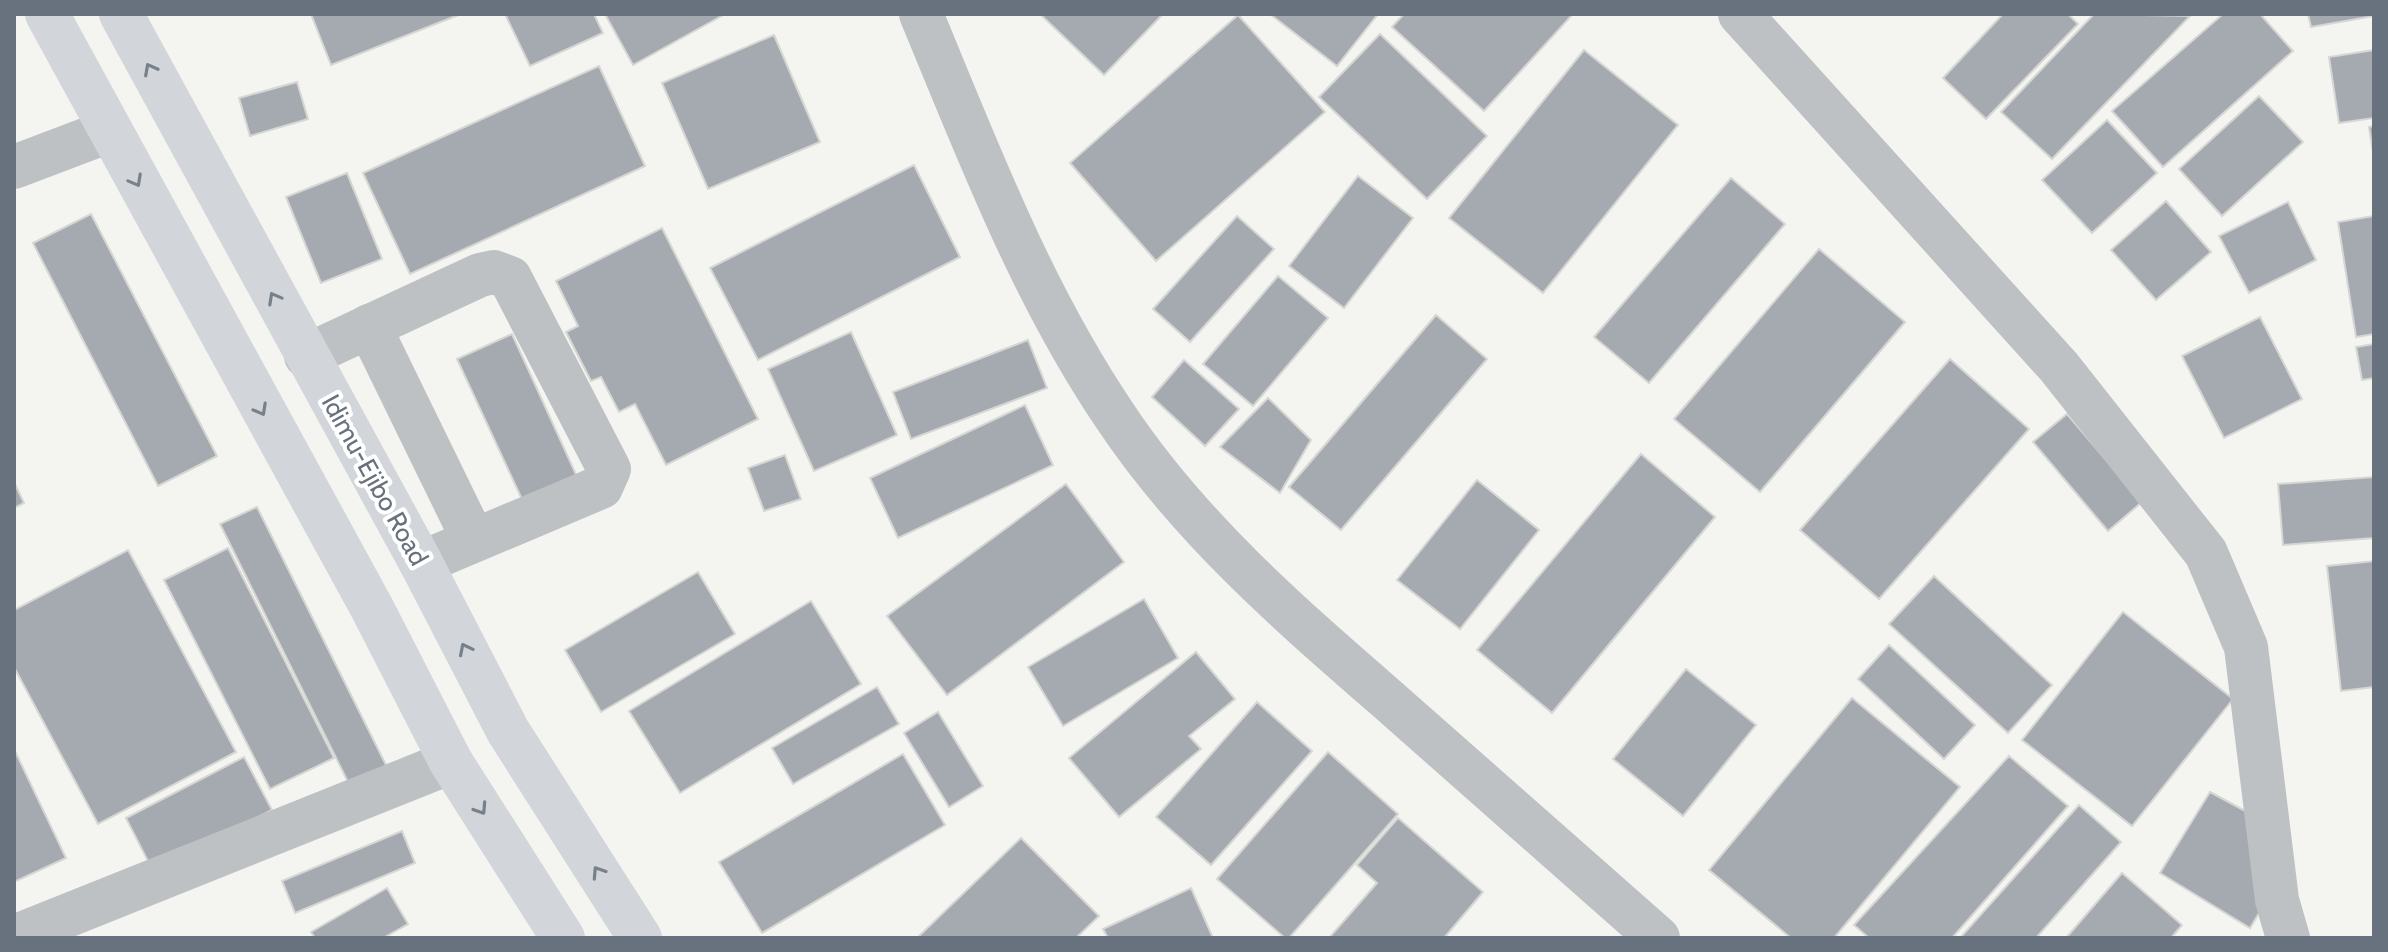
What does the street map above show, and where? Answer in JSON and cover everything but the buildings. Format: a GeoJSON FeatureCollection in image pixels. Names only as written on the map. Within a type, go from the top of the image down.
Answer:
{"type":"FeatureCollection","features":[{"type":"Feature","properties":{"kind":"main road"},"geometry":{"type":"LineString","coordinates":[[47,14],[372,608],[451,762],[563,938]]}},
{"type":"Feature","properties":{"kind":"main road","name":"Idimu-Ejibo Road"},"geometry":{"type":"LineString","coordinates":[[121,14],[421,563],[508,731],[640,938]]}},
{"type":"Feature","properties":{"kind":"street"},"geometry":{"type":"LineString","coordinates":[[921,14],[1005,214],[1056,321],[1115,417],[1189,516],[1282,607],[1658,938]]}},
{"type":"Feature","properties":{"kind":"street"},"geometry":{"type":"LineString","coordinates":[[1740,14],[2059,367],[2206,553],[2246,647],[2277,900],[2288,938]]}},
{"type":"Feature","properties":{"kind":"street"},"geometry":{"type":"LineString","coordinates":[[14,167],[109,131]]}},
{"type":"Feature","properties":{"kind":"street"},"geometry":{"type":"LineString","coordinates":[[306,356],[480,275],[494,272],[510,278],[609,469],[601,487],[421,563]]}},
{"type":"Feature","properties":{"kind":"street"},"geometry":{"type":"LineString","coordinates":[[369,326],[473,539]]}},
{"type":"Feature","properties":{"kind":"street"},"geometry":{"type":"LineString","coordinates":[[14,937],[451,762]]}}]}
